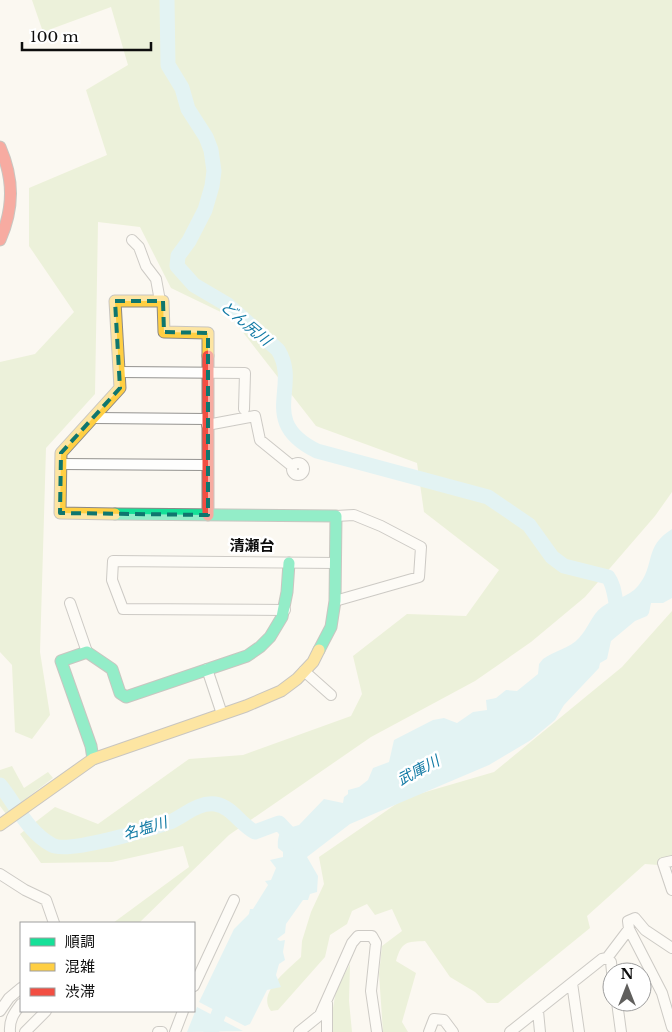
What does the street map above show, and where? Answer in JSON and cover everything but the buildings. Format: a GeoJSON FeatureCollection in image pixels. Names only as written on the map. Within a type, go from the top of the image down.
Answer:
{"type":"FeatureCollection","features":[{"type":"Feature","properties":{"kind":"street"},"geometry":{"type":"LineString","coordinates":[[0,147],[11,178],[11,206],[5,230],[0,240]]}},
{"type":"Feature","properties":{"kind":"street"},"geometry":{"type":"LineString","coordinates":[[132,240],[139,247],[146,266],[156,279],[160,302]]}},
{"type":"Feature","properties":{"kind":"street"},"geometry":{"type":"LineString","coordinates":[[208,514],[208,333],[164,332],[164,302],[115,301],[120,388],[61,452],[60,513],[354,515],[381,526],[421,547],[419,577],[335,601]]}},
{"type":"Feature","properties":{"kind":"street"},"geometry":{"type":"LineString","coordinates":[[119,372],[245,373],[244,409]]}},
{"type":"Feature","properties":{"kind":"street"},"geometry":{"type":"LineString","coordinates":[[94,418],[207,422],[255,416],[260,440],[292,466]]}},
{"type":"Feature","properties":{"kind":"street"},"geometry":{"type":"LineString","coordinates":[[61,464],[207,465]]}},
{"type":"Feature","properties":{"kind":"street"},"geometry":{"type":"LineString","coordinates":[[0,826],[94,759],[281,691],[304,671],[313,662],[331,627],[335,601],[336,516]]}},
{"type":"Feature","properties":{"kind":"street"},"geometry":{"type":"LineString","coordinates":[[285,610],[123,609],[112,580],[113,561],[335,563]]}},
{"type":"Feature","properties":{"kind":"street"},"geometry":{"type":"LineString","coordinates":[[70,603],[87,652],[112,670],[120,693],[126,696],[247,656],[265,646],[279,626],[288,602],[289,563]]}},
{"type":"Feature","properties":{"kind":"street"},"geometry":{"type":"LineString","coordinates":[[87,652],[61,661],[94,759]]}},
{"type":"Feature","properties":{"kind":"street"},"geometry":{"type":"LineString","coordinates":[[207,670],[222,714]]}},
{"type":"Feature","properties":{"kind":"street"},"geometry":{"type":"LineString","coordinates":[[304,671],[330,695]]}},
{"type":"Feature","properties":{"kind":"street"},"geometry":{"type":"LineString","coordinates":[[672,861],[663,863],[672,890]]}},
{"type":"Feature","properties":{"kind":"street"},"geometry":{"type":"LineString","coordinates":[[0,874],[25,890],[46,900],[54,922]]}},
{"type":"Feature","properties":{"kind":"street"},"geometry":{"type":"LineString","coordinates":[[195,984],[234,900]]}},
{"type":"Feature","properties":{"kind":"street"},"geometry":{"type":"LineString","coordinates":[[672,948],[645,930],[635,918],[628,921],[629,929],[662,993],[672,1026]]}},
{"type":"Feature","properties":{"kind":"street"},"geometry":{"type":"LineString","coordinates":[[510,1032],[602,959],[607,958],[629,929]]}},
{"type":"Feature","properties":{"kind":"street"},"geometry":{"type":"LineString","coordinates":[[299,1032],[320,1015],[352,943],[358,936],[372,936],[376,943],[371,991],[376,1032]]}},
{"type":"Feature","properties":{"kind":"street"},"geometry":{"type":"LineString","coordinates":[[607,958],[611,962]]}},
{"type":"Feature","properties":{"kind":"street"},"geometry":{"type":"LineString","coordinates":[[572,983],[579,1032]]}},
{"type":"Feature","properties":{"kind":"street"},"geometry":{"type":"LineString","coordinates":[[0,1011],[9,998],[20,989]]}},
{"type":"Feature","properties":{"kind":"street"},"geometry":{"type":"LineString","coordinates":[[327,1032],[328,997]]}},
{"type":"Feature","properties":{"kind":"street"},"geometry":{"type":"LineString","coordinates":[[10,1032],[9,1024],[20,1005]]}},
{"type":"Feature","properties":{"kind":"street"},"geometry":{"type":"LineString","coordinates":[[538,1011],[540,1032]]}},
{"type":"Feature","properties":{"kind":"street"},"geometry":{"type":"LineString","coordinates":[[25,1032],[45,1012]]}},
{"type":"Feature","properties":{"kind":"street"},"geometry":{"type":"LineString","coordinates":[[175,1032],[183,1012]]}},
{"type":"Feature","properties":{"kind":"street"},"geometry":{"type":"LineString","coordinates":[[618,1012],[621,1032]]}},
{"type":"Feature","properties":{"kind":"street"},"geometry":{"type":"LineString","coordinates":[[429,1032],[434,1019],[444,1020],[452,1032]]}},
{"type":"Feature","properties":{"kind":"highlighted area"},"geometry":{"type":"Polygon","coordinates":[[[115,301],[163,301],[164,332],[208,333],[208,515],[60,513],[61,453],[120,388],[115,301]]]}},
{"type":"Feature","properties":{"kind":"green space"},"geometry":{"type":"Polygon","coordinates":[[[32,0],[672,0],[672,492],[655,516],[585,597],[531,642],[475,681],[371,737],[229,835],[140,922],[114,922],[189,867],[183,846],[112,862],[41,863],[20,834],[55,807],[98,824],[189,759],[243,755],[351,716],[362,694],[353,656],[407,614],[466,616],[499,570],[424,512],[417,463],[316,426],[231,317],[171,288],[140,227],[98,222],[95,394],[46,448],[40,652],[50,715],[32,739],[15,732],[12,665],[0,652],[0,362],[35,354],[74,312],[29,246],[29,188],[107,155],[86,90],[128,65],[111,7],[43,32],[32,0]]]}},
{"type":"Feature","properties":{"kind":"green space"},"geometry":{"type":"Polygon","coordinates":[[[672,611],[672,866],[645,864],[587,916],[590,928],[498,1003],[487,1003],[475,992],[450,977],[425,941],[409,942],[400,950],[396,961],[416,973],[402,1022],[408,1032],[383,1032],[379,974],[382,946],[402,931],[392,909],[375,915],[367,904],[352,911],[347,924],[330,935],[325,957],[278,1010],[271,1011],[267,1004],[271,989],[282,975],[301,957],[302,941],[311,912],[324,884],[319,857],[405,798],[494,772],[622,667],[672,611]]]}},
{"type":"Feature","properties":{"kind":"green space"},"geometry":{"type":"Polygon","coordinates":[[[12,766],[24,788],[48,772],[53,778],[6,814],[0,806],[0,770],[12,766]]]}},
{"type":"Feature","properties":{"kind":"green space"},"geometry":{"type":"Polygon","coordinates":[[[350,964],[349,1001],[352,1032],[329,1032],[336,990],[350,964]]]}},
{"type":"Feature","properties":{"kind":"water"},"geometry":{"type":"Polygon","coordinates":[[[672,529],[672,598],[663,603],[651,603],[647,616],[635,621],[611,641],[607,659],[600,663],[599,668],[564,705],[555,720],[531,740],[489,765],[350,824],[307,857],[318,876],[317,892],[310,894],[308,900],[303,900],[286,924],[285,933],[277,939],[280,941],[285,940],[283,952],[285,960],[279,964],[276,975],[281,987],[267,990],[250,1024],[245,1026],[199,1002],[234,929],[249,914],[250,909],[253,909],[268,885],[265,881],[271,880],[276,868],[270,860],[283,857],[283,852],[278,848],[278,845],[281,830],[285,826],[299,825],[324,799],[343,803],[348,790],[359,787],[368,780],[373,768],[389,762],[394,740],[433,720],[444,718],[457,723],[473,712],[487,710],[486,700],[496,698],[506,690],[517,691],[538,674],[539,664],[543,659],[579,638],[599,610],[630,593],[638,586],[647,571],[653,549],[663,536],[672,529]]]}},
{"type":"Feature","properties":{"kind":"water"},"geometry":{"type":"Polygon","coordinates":[[[197,1007],[243,1031],[187,1032],[197,1007]]]}},
{"type":"Feature","properties":{"kind":"waterway","name":"どん尻川"},"geometry":{"type":"LineString","coordinates":[[167,0],[168,65],[182,88],[188,109],[206,137],[211,150],[214,171],[205,210],[189,241],[178,256],[177,266],[194,285],[228,305],[278,350],[284,364],[284,416],[289,428],[299,440],[317,451],[488,497],[529,525],[552,557],[564,566],[608,577],[619,615]]}},
{"type":"Feature","properties":{"kind":"waterway","name":"名塩川"},"geometry":{"type":"LineString","coordinates":[[0,785],[29,826],[44,840],[52,845],[61,847],[91,844],[145,830],[170,822],[197,807],[209,804],[221,805],[226,808],[255,832],[279,823],[296,841]]}},
{"type":"Feature","properties":{"kind":"waterway","name":"武庫川"},"geometry":{"type":"LineString","coordinates":[[211,1032],[227,994]]}},
{"type":"Feature","properties":{"kind":"traffic: fast"},"geometry":{"type":"LineString","coordinates":[[115,514],[336,516],[335,601],[331,627],[319,650]]}},
{"type":"Feature","properties":{"kind":"traffic: fast"},"geometry":{"type":"LineString","coordinates":[[93,759],[91,746],[61,661],[87,652],[112,669],[120,693],[126,697],[247,656],[270,637],[282,617],[287,592],[289,563]]}},
{"type":"Feature","properties":{"kind":"traffic: slow"},"geometry":{"type":"LineString","coordinates":[[115,514],[60,513],[61,453],[120,388],[115,301],[163,301],[164,332],[208,333],[208,356]]}},
{"type":"Feature","properties":{"kind":"traffic: slow"},"geometry":{"type":"LineString","coordinates":[[0,825],[93,759],[246,706],[281,691],[297,679],[313,662],[319,650]]}},
{"type":"Feature","properties":{"kind":"traffic: jam"},"geometry":{"type":"LineString","coordinates":[[0,147],[5,159],[10,182],[10,205],[5,228],[0,240]]}},
{"type":"Feature","properties":{"kind":"traffic: jam"},"geometry":{"type":"LineString","coordinates":[[208,356],[208,515]]}},
{"type":"Feature","properties":{"kind":"district","name":"清瀬台"},"geometry":{"type":"Point","coordinates":[252,545]}}]}
